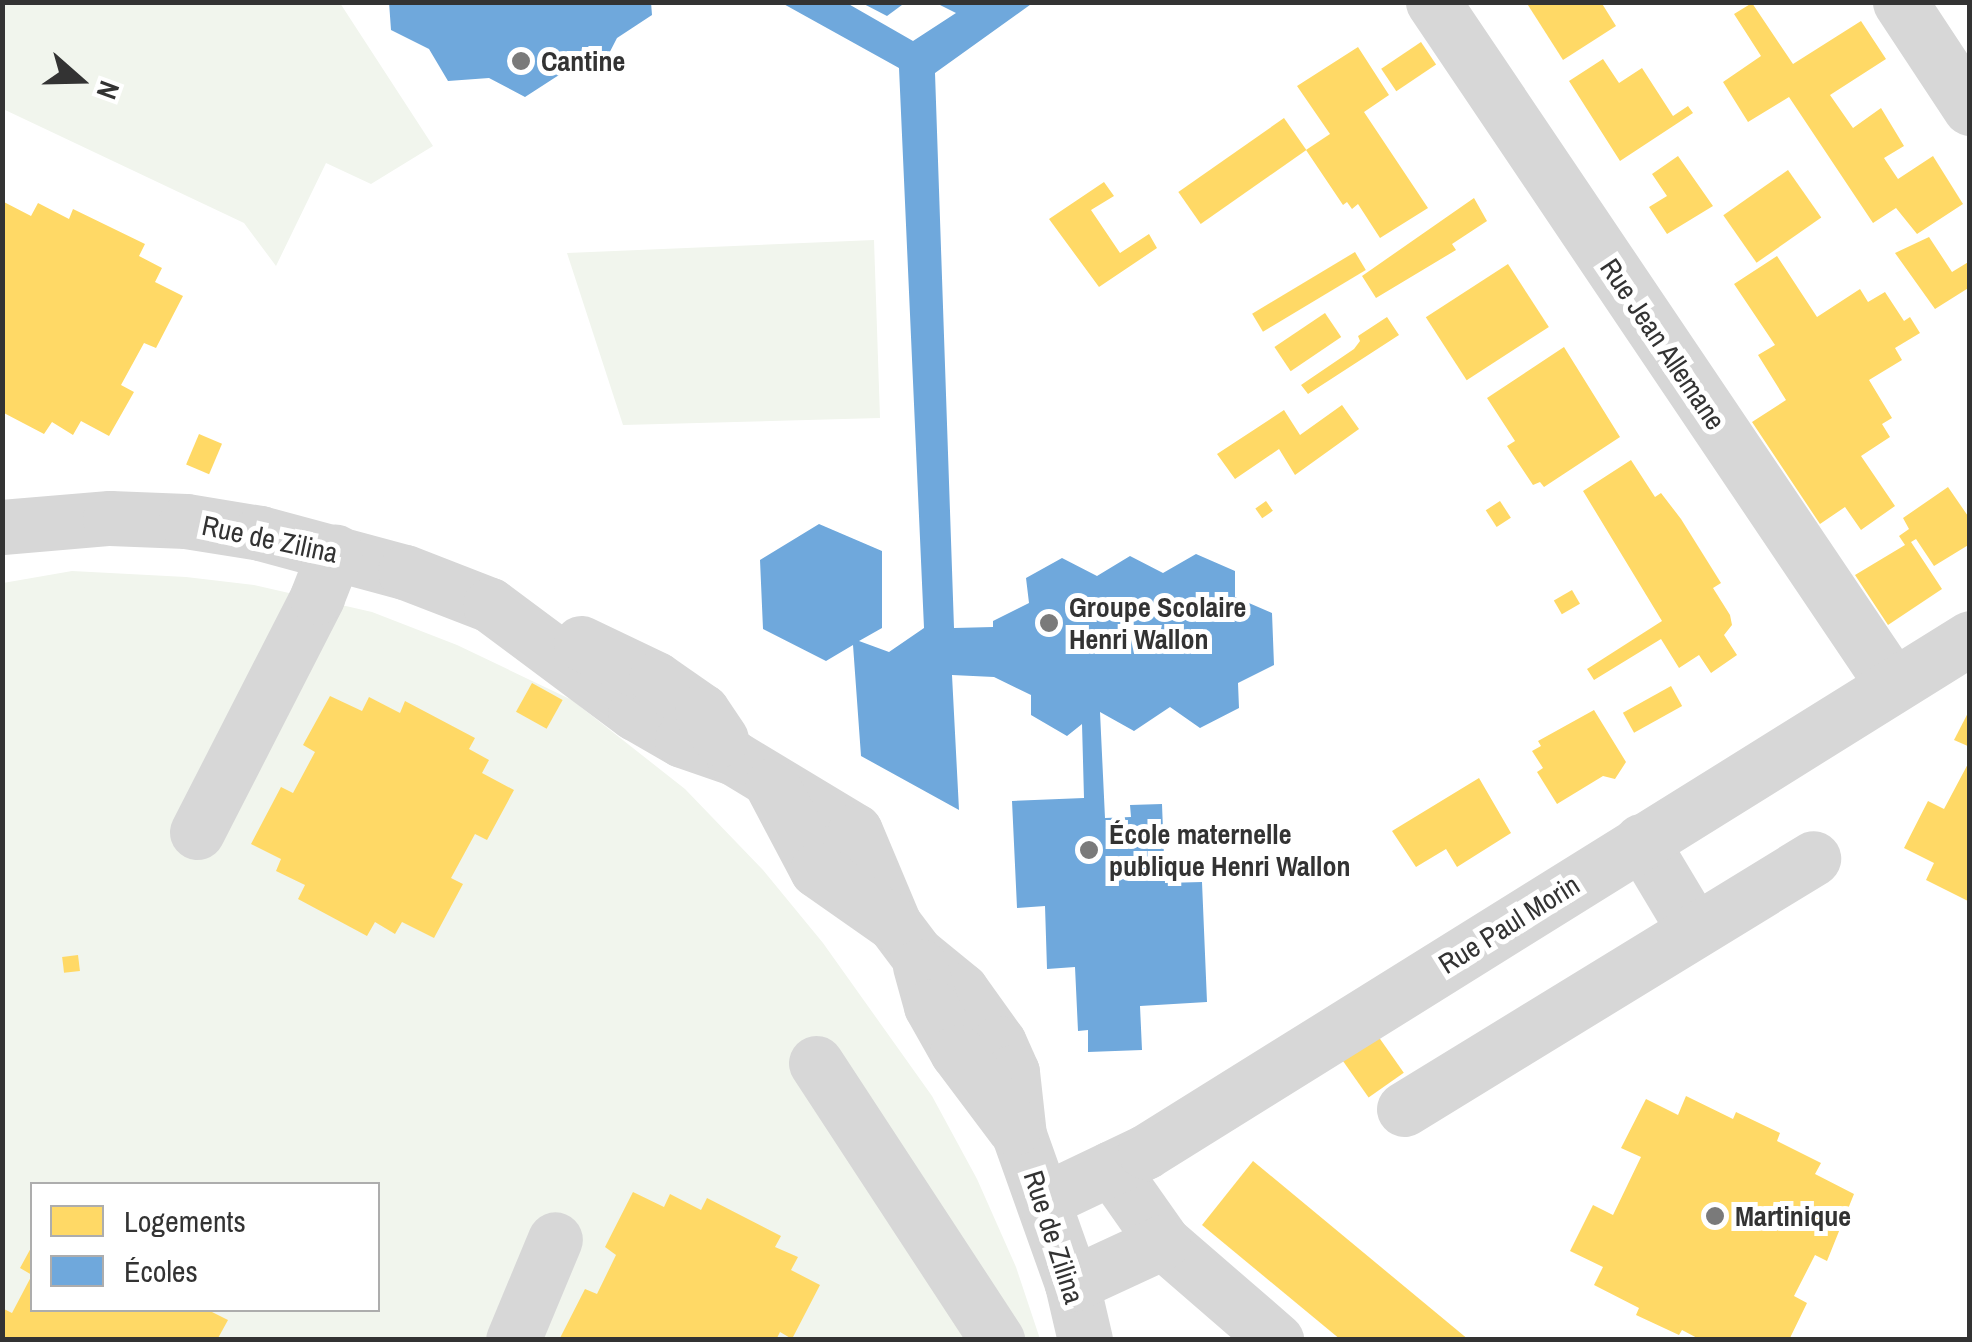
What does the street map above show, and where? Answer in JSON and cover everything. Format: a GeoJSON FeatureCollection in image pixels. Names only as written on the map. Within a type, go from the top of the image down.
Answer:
{"type":"FeatureCollection","features":[{"type":"Feature","properties":{"kind":"street","name":"Rue Jean Allemane"},"geometry":{"type":"LineString","coordinates":[[1433,2],[1893,685]]}},
{"type":"Feature","properties":{"kind":"street"},"geometry":{"type":"LineString","coordinates":[[1900,2],[1970,108]]}},
{"type":"Feature","properties":{"kind":"street","name":"Rue de Zilina"},"geometry":{"type":"LineString","coordinates":[[2,527],[110,518],[186,521],[336,551],[477,598],[523,627],[587,645],[656,679],[702,711],[753,771],[817,870],[905,939],[961,990],[992,1028],[1012,1072],[1020,1135],[1044,1200],[1077,1324]]}},
{"type":"Feature","properties":{"kind":"street"},"geometry":{"type":"LineString","coordinates":[[197,832],[336,551]]}},
{"type":"Feature","properties":{"kind":"street","name":"Rue Paul Morin"},"geometry":{"type":"LineString","coordinates":[[1044,1200],[1146,1152],[1970,638]]}},
{"type":"Feature","properties":{"kind":"street"},"geometry":{"type":"LineString","coordinates":[[1642,841],[1692,928]]}},
{"type":"Feature","properties":{"kind":"street"},"geometry":{"type":"LineString","coordinates":[[1404,1109],[1692,928],[1812,858]]}},
{"type":"Feature","properties":{"kind":"street"},"geometry":{"type":"LineString","coordinates":[[816,1063],[997,1340]]}},
{"type":"Feature","properties":{"kind":"street"},"geometry":{"type":"LineString","coordinates":[[1111,1168],[1163,1242],[1276,1340]]}},
{"type":"Feature","properties":{"kind":"street"},"geometry":{"type":"LineString","coordinates":[[513,1340],[554,1239]]}},
{"type":"Feature","properties":{"kind":"street"},"geometry":{"type":"LineString","coordinates":[[1077,1324],[1163,1242]]}},
{"type":"Feature","properties":{"kind":"shaded area"},"geometry":{"type":"Polygon","coordinates":[[[3,2],[340,3],[433,146],[371,184],[326,163],[276,266],[244,223],[3,109],[3,2]]]}},
{"type":"Feature","properties":{"kind":"shaded area"},"geometry":{"type":"Polygon","coordinates":[[[874,240],[880,418],[623,425],[567,253],[874,240]]]}},
{"type":"Feature","properties":{"kind":"shaded area"},"geometry":{"type":"Polygon","coordinates":[[[72,571],[254,585],[372,612],[457,645],[572,700],[685,789],[763,870],[823,943],[932,1096],[977,1179],[1016,1267],[1040,1339],[3,1340],[3,583],[72,571]]]}},
{"type":"Feature","properties":{"kind":"building: Logements"},"geometry":{"type":"Polygon","coordinates":[[[1526,2],[1601,2],[1616,26],[1563,60],[1526,2]]]}},
{"type":"Feature","properties":{"kind":"building: Logements"},"geometry":{"type":"Polygon","coordinates":[[[1752,3],[1793,64],[1861,21],[1886,59],[1830,95],[1853,128],[1881,108],[1904,146],[1884,158],[1898,179],[1933,156],[1963,204],[1917,234],[1896,208],[1873,223],[1789,97],[1748,122],[1723,82],[1761,56],[1734,14],[1752,3]]]}},
{"type":"Feature","properties":{"kind":"building: Logements"},"geometry":{"type":"Polygon","coordinates":[[[1421,42],[1436,64],[1396,91],[1381,69],[1421,42]]]}},
{"type":"Feature","properties":{"kind":"building: Logements"},"geometry":{"type":"Polygon","coordinates":[[[1358,47],[1389,95],[1364,112],[1428,208],[1380,238],[1358,204],[1352,209],[1347,202],[1343,205],[1306,150],[1330,134],[1297,86],[1358,47]]]}},
{"type":"Feature","properties":{"kind":"building: Logements"},"geometry":{"type":"Polygon","coordinates":[[[1603,59],[1619,83],[1642,68],[1673,116],[1688,106],[1693,113],[1620,161],[1569,81],[1603,59]]]}},
{"type":"Feature","properties":{"kind":"building: Logements"},"geometry":{"type":"Polygon","coordinates":[[[1284,118],[1306,150],[1201,224],[1178,192],[1284,118]]]}},
{"type":"Feature","properties":{"kind":"building: Logements"},"geometry":{"type":"Polygon","coordinates":[[[1678,156],[1713,206],[1667,234],[1649,207],[1667,196],[1652,174],[1678,156]]]}},
{"type":"Feature","properties":{"kind":"building: Logements"},"geometry":{"type":"Polygon","coordinates":[[[1788,170],[1821,218],[1757,263],[1723,215],[1788,170]]]}},
{"type":"Feature","properties":{"kind":"building: Logements"},"geometry":{"type":"Polygon","coordinates":[[[1104,182],[1114,196],[1091,210],[1120,253],[1149,234],[1157,248],[1099,287],[1049,219],[1104,182]]]}},
{"type":"Feature","properties":{"kind":"building: Logements"},"geometry":{"type":"Polygon","coordinates":[[[1474,198],[1487,221],[1452,244],[1456,250],[1376,298],[1362,276],[1474,198]]]}},
{"type":"Feature","properties":{"kind":"building: Logements"},"geometry":{"type":"Polygon","coordinates":[[[2,201],[31,216],[38,203],[69,219],[73,209],[145,244],[139,256],[162,268],[155,282],[183,296],[156,348],[144,343],[121,385],[134,392],[109,436],[81,421],[73,435],[52,422],[44,434],[2,412],[2,201]]]}},
{"type":"Feature","properties":{"kind":"building: Logements"},"geometry":{"type":"Polygon","coordinates":[[[1929,237],[1952,272],[1970,261],[1970,287],[1935,309],[1895,253],[1929,237]]]}},
{"type":"Feature","properties":{"kind":"building: Logements"},"geometry":{"type":"Polygon","coordinates":[[[1355,252],[1366,270],[1263,332],[1252,314],[1355,252]]]}},
{"type":"Feature","properties":{"kind":"building: Logements"},"geometry":{"type":"Polygon","coordinates":[[[1777,256],[1817,317],[1860,289],[1868,302],[1885,292],[1904,321],[1910,317],[1920,333],[1895,348],[1902,360],[1869,380],[1892,418],[1882,424],[1890,437],[1861,456],[1895,506],[1861,530],[1845,507],[1820,524],[1752,422],[1786,400],[1758,355],[1775,345],[1734,284],[1777,256]]]}},
{"type":"Feature","properties":{"kind":"building: Logements"},"geometry":{"type":"Polygon","coordinates":[[[1508,264],[1549,327],[1467,380],[1426,317],[1508,264]]]}},
{"type":"Feature","properties":{"kind":"building: Logements"},"geometry":{"type":"Polygon","coordinates":[[[1325,313],[1341,337],[1291,371],[1274,347],[1325,313]]]}},
{"type":"Feature","properties":{"kind":"building: Logements"},"geometry":{"type":"Polygon","coordinates":[[[1387,317],[1399,335],[1308,394],[1301,385],[1354,349],[1360,341],[1358,336],[1387,317]]]}},
{"type":"Feature","properties":{"kind":"building: Logements"},"geometry":{"type":"Polygon","coordinates":[[[1564,347],[1620,437],[1544,487],[1540,482],[1533,485],[1507,446],[1515,441],[1487,398],[1564,347]]]}},
{"type":"Feature","properties":{"kind":"building: Logements"},"geometry":{"type":"Polygon","coordinates":[[[1342,405],[1359,429],[1295,475],[1279,449],[1235,479],[1217,454],[1284,410],[1300,435],[1342,405]]]}},
{"type":"Feature","properties":{"kind":"building: Logements"},"geometry":{"type":"Polygon","coordinates":[[[199,434],[222,444],[209,474],[186,464],[199,434]]]}},
{"type":"Feature","properties":{"kind":"building: Logements"},"geometry":{"type":"Polygon","coordinates":[[[1631,460],[1655,497],[1661,493],[1681,519],[1721,583],[1713,588],[1730,615],[1732,625],[1724,635],[1737,655],[1711,673],[1699,655],[1679,668],[1661,639],[1594,680],[1587,669],[1662,621],[1583,491],[1631,460]]]}},
{"type":"Feature","properties":{"kind":"building: Logements"},"geometry":{"type":"Polygon","coordinates":[[[1948,487],[1970,519],[1970,544],[1934,566],[1916,539],[1911,542],[1942,589],[1888,625],[1855,575],[1905,545],[1899,536],[1909,529],[1903,518],[1948,487]]]}},
{"type":"Feature","properties":{"kind":"building: Logements"},"geometry":{"type":"Polygon","coordinates":[[[1266,501],[1273,511],[1262,518],[1255,508],[1266,501]]]}},
{"type":"Feature","properties":{"kind":"building: Logements"},"geometry":{"type":"Polygon","coordinates":[[[1500,501],[1511,518],[1497,527],[1486,510],[1500,501]]]}},
{"type":"Feature","properties":{"kind":"building: Logements"},"geometry":{"type":"Polygon","coordinates":[[[1572,590],[1580,604],[1562,614],[1554,600],[1572,590]]]}},
{"type":"Feature","properties":{"kind":"building: Logements"},"geometry":{"type":"Polygon","coordinates":[[[532,683],[563,700],[547,729],[516,712],[532,683]]]}},
{"type":"Feature","properties":{"kind":"building: Logements"},"geometry":{"type":"Polygon","coordinates":[[[1671,686],[1682,706],[1634,733],[1623,713],[1671,686]]]}},
{"type":"Feature","properties":{"kind":"building: Logements"},"geometry":{"type":"Polygon","coordinates":[[[330,696],[362,711],[369,697],[400,713],[405,701],[475,738],[469,749],[489,760],[482,773],[514,790],[487,840],[475,834],[451,878],[463,884],[434,938],[402,922],[395,934],[375,922],[367,936],[298,899],[305,885],[276,871],[281,859],[251,844],[281,787],[293,793],[315,752],[303,745],[330,696]]]}},
{"type":"Feature","properties":{"kind":"building: Logements"},"geometry":{"type":"Polygon","coordinates":[[[1970,709],[1970,747],[1954,740],[1970,709]]]}},
{"type":"Feature","properties":{"kind":"building: Logements"},"geometry":{"type":"Polygon","coordinates":[[[1594,710],[1626,762],[1615,779],[1603,776],[1557,804],[1537,772],[1543,768],[1532,751],[1541,746],[1538,741],[1594,710]]]}},
{"type":"Feature","properties":{"kind":"building: Logements"},"geometry":{"type":"Polygon","coordinates":[[[1970,760],[1970,902],[1926,880],[1934,863],[1904,848],[1928,801],[1944,809],[1970,760]]]}},
{"type":"Feature","properties":{"kind":"building: Logements"},"geometry":{"type":"Polygon","coordinates":[[[1479,778],[1511,833],[1457,867],[1446,849],[1416,867],[1392,831],[1479,778]]]}},
{"type":"Feature","properties":{"kind":"building: Logements"},"geometry":{"type":"Polygon","coordinates":[[[78,955],[80,971],[64,973],[62,957],[78,955]]]}},
{"type":"Feature","properties":{"kind":"building: Logements"},"geometry":{"type":"Polygon","coordinates":[[[1378,1036],[1404,1073],[1369,1098],[1343,1061],[1378,1036]]]}},
{"type":"Feature","properties":{"kind":"building: Logements","name":"Martinique"},"geometry":{"type":"Polygon","coordinates":[[[1686,1096],[1733,1119],[1736,1112],[1780,1133],[1777,1141],[1821,1163],[1815,1174],[1854,1194],[1827,1261],[1815,1255],[1794,1296],[1807,1303],[1789,1340],[1701,1340],[1682,1330],[1679,1335],[1636,1315],[1639,1308],[1594,1285],[1603,1267],[1570,1251],[1593,1205],[1613,1215],[1641,1157],[1621,1148],[1646,1099],[1678,1115],[1686,1096]]]}},
{"type":"Feature","properties":{"kind":"building: Logements"},"geometry":{"type":"Polygon","coordinates":[[[1253,1161],[1469,1340],[1341,1340],[1202,1225],[1253,1161]]]}},
{"type":"Feature","properties":{"kind":"building: Logements"},"geometry":{"type":"Polygon","coordinates":[[[633,1192],[664,1207],[670,1194],[701,1210],[707,1198],[781,1236],[775,1247],[798,1257],[791,1270],[820,1285],[792,1339],[780,1332],[776,1340],[560,1338],[585,1289],[597,1294],[616,1255],[605,1247],[633,1192]]]}},
{"type":"Feature","properties":{"kind":"building: Logements"},"geometry":{"type":"Polygon","coordinates":[[[30,1250],[30,1274],[20,1268],[30,1250]]]}},
{"type":"Feature","properties":{"kind":"building: Logements"},"geometry":{"type":"Polygon","coordinates":[[[30,1279],[30,1312],[212,1312],[228,1320],[217,1340],[2,1340],[2,1308],[12,1313],[30,1279]]]}},
{"type":"Feature","properties":{"kind":"building: Écoles","name":"Cantine"},"geometry":{"type":"Polygon","coordinates":[[[389,2],[651,2],[652,15],[617,38],[599,73],[559,75],[525,97],[489,78],[448,81],[429,49],[391,30],[389,2]]]}},
{"type":"Feature","properties":{"kind":"building: Écoles"},"geometry":{"type":"Polygon","coordinates":[[[780,2],[845,2],[913,41],[956,13],[934,2],[1034,2],[935,73],[954,628],[993,627],[993,621],[1029,603],[1026,578],[1062,558],[1097,576],[1130,556],[1163,573],[1196,554],[1235,571],[1235,597],[1272,613],[1274,665],[1238,683],[1239,708],[1200,728],[1170,707],[1134,731],[1100,712],[1105,818],[1131,817],[1130,805],[1162,804],[1165,883],[1202,882],[1207,1002],[1140,1006],[1142,1050],[1088,1052],[1088,1030],[1078,1031],[1075,967],[1047,969],[1045,906],[1017,908],[1012,801],[1084,798],[1082,724],[1067,736],[1031,715],[1031,695],[994,677],[952,675],[959,810],[861,756],[853,645],[826,661],[763,629],[760,560],[819,524],[882,551],[882,628],[859,641],[889,652],[924,628],[899,68],[780,2]]]}},
{"type":"Feature","properties":{"kind":"building: Écoles"},"geometry":{"type":"Polygon","coordinates":[[[860,2],[906,2],[887,16],[860,2]]]}},
{"type":"Feature","properties":{"kind":"place","name":"Cantine"},"geometry":{"type":"Point","coordinates":[521,61]}},
{"type":"Feature","properties":{"kind":"place","name":"Groupe Scolaire Henri Wallon"},"geometry":{"type":"Point","coordinates":[1049,623]}},
{"type":"Feature","properties":{"kind":"place","name":"École maternelle publique Henri Wallon"},"geometry":{"type":"Point","coordinates":[1089,850]}},
{"type":"Feature","properties":{"kind":"place","name":"Martinique"},"geometry":{"type":"Point","coordinates":[1715,1216]}}]}
